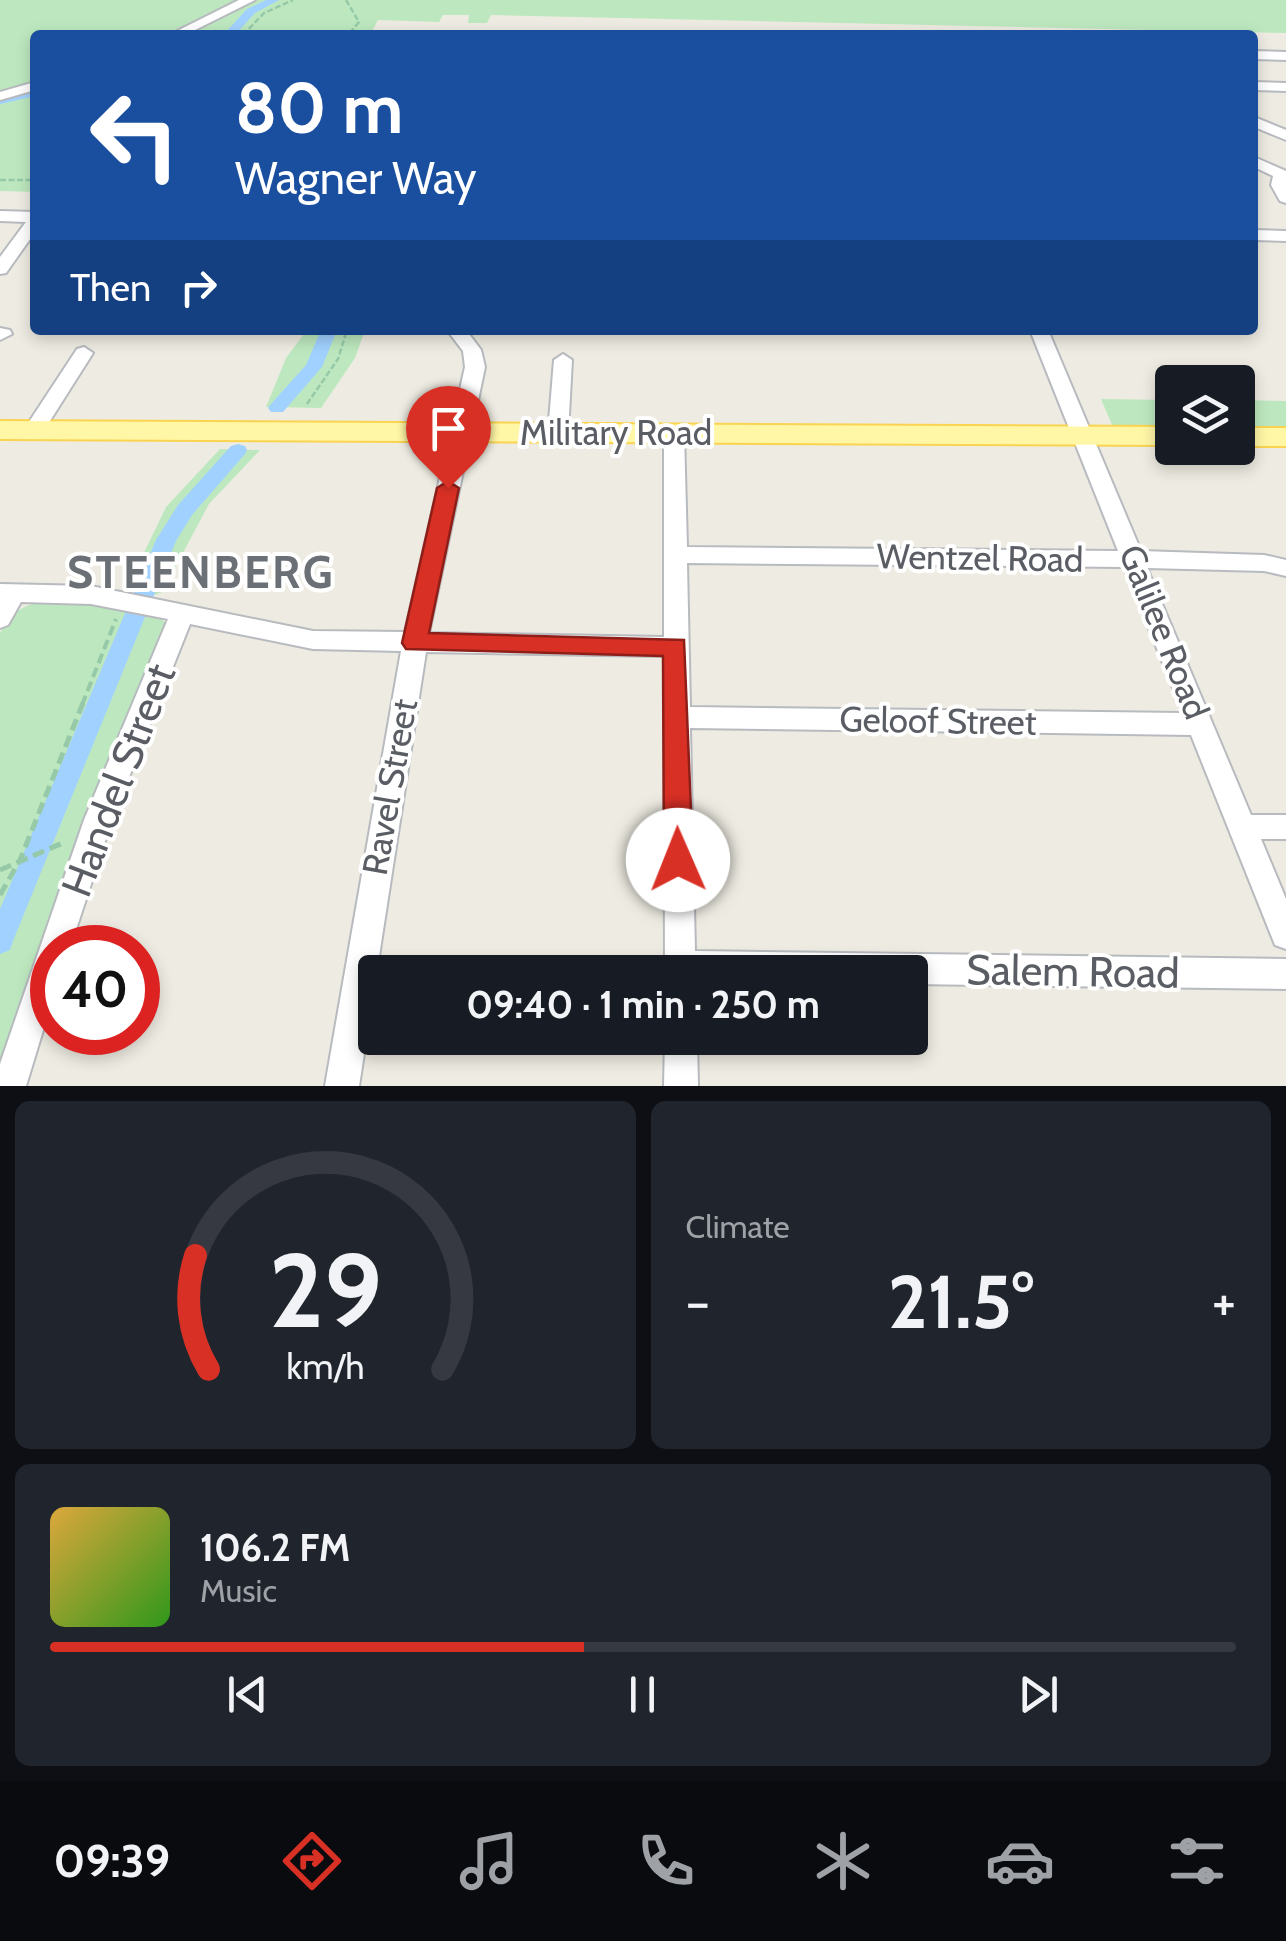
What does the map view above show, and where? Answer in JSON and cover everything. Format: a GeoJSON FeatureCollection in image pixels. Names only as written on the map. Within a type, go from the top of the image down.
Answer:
{"type":"FeatureCollection","features":[{"type":"Feature","properties":{"kind":"main road","name":"Military Road"},"geometry":{"type":"LineString","coordinates":[[0,430],[1155,436]]}},
{"type":"Feature","properties":{"kind":"main road"},"geometry":{"type":"LineString","coordinates":[[1255,436],[1286,437]]}},
{"type":"Feature","properties":{"kind":"street"},"geometry":{"type":"LineString","coordinates":[[186,30],[249,0]]}},
{"type":"Feature","properties":{"kind":"street"},"geometry":{"type":"LineString","coordinates":[[1258,55],[1286,56]]}},
{"type":"Feature","properties":{"kind":"street"},"geometry":{"type":"LineString","coordinates":[[1258,86],[1286,87]]}},
{"type":"Feature","properties":{"kind":"street"},"geometry":{"type":"LineString","coordinates":[[0,96],[30,87]]}},
{"type":"Feature","properties":{"kind":"street"},"geometry":{"type":"LineString","coordinates":[[1258,119],[1286,119]]}},
{"type":"Feature","properties":{"kind":"street"},"geometry":{"type":"LineString","coordinates":[[1258,122],[1286,136]]}},
{"type":"Feature","properties":{"kind":"street"},"geometry":{"type":"LineString","coordinates":[[1258,163],[1284,176],[1279,188],[1286,198]]}},
{"type":"Feature","properties":{"kind":"street"},"geometry":{"type":"LineString","coordinates":[[0,216],[30,219]]}},
{"type":"Feature","properties":{"kind":"street"},"geometry":{"type":"LineString","coordinates":[[0,269],[30,226]]}},
{"type":"Feature","properties":{"kind":"street"},"geometry":{"type":"LineString","coordinates":[[1280,236],[1286,253]]}},
{"type":"Feature","properties":{"kind":"street","name":"Ravel Street"},"geometry":{"type":"LineString","coordinates":[[342,1086],[415,643],[475,366],[472,350],[460,335]]}},
{"type":"Feature","properties":{"kind":"street","name":"Galilee Road"},"geometry":{"type":"LineString","coordinates":[[1041,335],[1136,559],[1286,935]]}},
{"type":"Feature","properties":{"kind":"street"},"geometry":{"type":"LineString","coordinates":[[34,430],[84,353]]}},
{"type":"Feature","properties":{"kind":"street"},"geometry":{"type":"LineString","coordinates":[[558,433],[563,360]]}},
{"type":"Feature","properties":{"kind":"street"},"geometry":{"type":"LineString","coordinates":[[674,433],[680,955]]}},
{"type":"Feature","properties":{"kind":"street","name":"Wentzel Road"},"geometry":{"type":"LineString","coordinates":[[673,555],[1136,559],[1286,568]]}},
{"type":"Feature","properties":{"kind":"street"},"geometry":{"type":"LineString","coordinates":[[0,619],[7,593],[91,595],[313,640],[675,647]]}},
{"type":"Feature","properties":{"kind":"street","name":"Handel Street"},"geometry":{"type":"LineString","coordinates":[[63,925],[98,820],[182,614]]}},
{"type":"Feature","properties":{"kind":"street","name":"Geloof Street"},"geometry":{"type":"LineString","coordinates":[[676,717],[1200,724]]}},
{"type":"Feature","properties":{"kind":"street"},"geometry":{"type":"LineString","coordinates":[[1242,826],[1286,828]]}},
{"type":"Feature","properties":{"kind":"street","name":"Salem Road"},"geometry":{"type":"LineString","coordinates":[[928,971],[1286,974]]}},
{"type":"Feature","properties":{"kind":"street","name":"Handel Street"},"geometry":{"type":"LineString","coordinates":[[9,1086],[30,1023]]}},
{"type":"Feature","properties":{"kind":"street"},"geometry":{"type":"LineString","coordinates":[[680,1055],[681,1086]]}},
{"type":"Feature","properties":{"kind":"path"},"geometry":{"type":"LineString","coordinates":[[248,30],[264,13],[293,0]]}},
{"type":"Feature","properties":{"kind":"path"},"geometry":{"type":"LineString","coordinates":[[346,0],[359,22],[352,30]]}},
{"type":"Feature","properties":{"kind":"path"},"geometry":{"type":"LineString","coordinates":[[0,180],[30,180]]}},
{"type":"Feature","properties":{"kind":"path"},"geometry":{"type":"LineString","coordinates":[[307,404],[338,359],[345,335]]}},
{"type":"Feature","properties":{"kind":"path"},"geometry":{"type":"LineString","coordinates":[[0,895],[20,860],[134,603]]}},
{"type":"Feature","properties":{"kind":"path"},"geometry":{"type":"LineString","coordinates":[[0,870],[20,860],[40,859]]}},
{"type":"Feature","properties":{"kind":"green space"},"geometry":{"type":"Polygon","coordinates":[[[0,0],[1286,0],[1286,33],[491,15],[487,23],[468,23],[469,15],[443,15],[439,22],[378,20],[373,30],[30,30],[30,192],[0,191],[0,0]]]}},
{"type":"Feature","properties":{"kind":"green space"},"geometry":{"type":"Polygon","coordinates":[[[303,335],[363,335],[355,358],[321,408],[266,407],[286,358],[303,335]]]}},
{"type":"Feature","properties":{"kind":"green space"},"geometry":{"type":"Polygon","coordinates":[[[1101,399],[1155,400],[1155,426],[1112,425],[1101,399]]]}},
{"type":"Feature","properties":{"kind":"green space"},"geometry":{"type":"Polygon","coordinates":[[[1255,400],[1286,401],[1286,426],[1255,426],[1255,400]]]}},
{"type":"Feature","properties":{"kind":"green space"},"geometry":{"type":"Polygon","coordinates":[[[220,449],[260,450],[209,504],[162,592],[152,596],[127,588],[166,507],[220,449]]]}},
{"type":"Feature","properties":{"kind":"green space"},"geometry":{"type":"Polygon","coordinates":[[[82,600],[159,617],[169,626],[59,925],[30,925],[30,1004],[0,1086],[0,633],[16,613],[45,601],[82,600]]]}},
{"type":"Feature","properties":{"kind":"waterway"},"geometry":{"type":"LineString","coordinates":[[234,30],[251,11],[274,0]]}},
{"type":"Feature","properties":{"kind":"waterway"},"geometry":{"type":"LineString","coordinates":[[0,102],[30,95]]}},
{"type":"Feature","properties":{"kind":"waterway"},"geometry":{"type":"LineString","coordinates":[[277,408],[314,367],[327,335]]}},
{"type":"Feature","properties":{"kind":"waterway"},"geometry":{"type":"LineString","coordinates":[[0,941],[166,540],[185,510],[238,450]]}},
{"type":"Feature","properties":{"kind":"district","name":"STEENBERG"},"geometry":{"type":"Point","coordinates":[201,572]}},
{"type":"Feature","properties":{"kind":"route"},"geometry":{"type":"LineString","coordinates":[[448,488],[415,643],[675,647],[678,860]]}}]}
